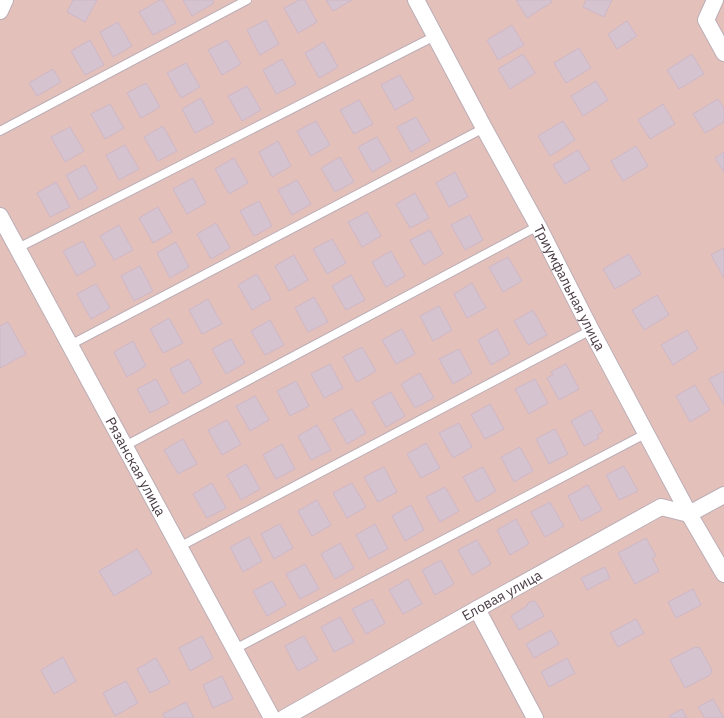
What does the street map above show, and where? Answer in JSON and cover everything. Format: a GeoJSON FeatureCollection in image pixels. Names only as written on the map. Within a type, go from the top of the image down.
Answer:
{"type":"FeatureCollection","features":[{"type":"Feature","properties":{"kind":"street"},"geometry":{"type":"LineString","coordinates":[[0,11],[5,0]]}},
{"type":"Feature","properties":{"kind":"street","name":"Триумфальная улица"},"geometry":{"type":"LineString","coordinates":[[416,0],[538,226],[591,330],[689,514],[724,574]]}},
{"type":"Feature","properties":{"kind":"street"},"geometry":{"type":"LineString","coordinates":[[715,0],[706,20],[724,53]]}},
{"type":"Feature","properties":{"kind":"street","name":"Рязанская улица"},"geometry":{"type":"LineString","coordinates":[[0,216],[272,718]]}},
{"type":"Feature","properties":{"kind":"street"},"geometry":{"type":"LineString","coordinates":[[689,514],[724,495]]}},
{"type":"Feature","properties":{"kind":"street","name":"Еловая улица"},"geometry":{"type":"LineString","coordinates":[[284,718],[477,609],[661,508],[689,514]]}},
{"type":"Feature","properties":{"kind":"street"},"geometry":{"type":"LineString","coordinates":[[477,609],[535,718]]}},
{"type":"Feature","properties":{"kind":"lane"},"geometry":{"type":"LineString","coordinates":[[0,131],[247,0]]}},
{"type":"Feature","properties":{"kind":"lane"},"geometry":{"type":"LineString","coordinates":[[18,248],[435,36]]}},
{"type":"Feature","properties":{"kind":"lane"},"geometry":{"type":"LineString","coordinates":[[70,345],[484,128]]}},
{"type":"Feature","properties":{"kind":"lane"},"geometry":{"type":"LineString","coordinates":[[125,446],[538,226]]}},
{"type":"Feature","properties":{"kind":"lane"},"geometry":{"type":"LineString","coordinates":[[179,547],[591,330]]}},
{"type":"Feature","properties":{"kind":"lane"},"geometry":{"type":"LineString","coordinates":[[235,649],[647,433]]}},
{"type":"Feature","properties":{"kind":"shaded area"},"geometry":{"type":"Polygon","coordinates":[[[0,0],[724,0],[724,718],[0,718],[0,0]]]}},
{"type":"Feature","properties":{"kind":"building"},"geometry":{"type":"Polygon","coordinates":[[[73,0],[97,0],[85,22],[67,12],[73,0]]]}},
{"type":"Feature","properties":{"kind":"building"},"geometry":{"type":"Polygon","coordinates":[[[160,0],[163,0],[176,23],[153,35],[139,12],[160,0]]]}},
{"type":"Feature","properties":{"kind":"building"},"geometry":{"type":"Polygon","coordinates":[[[183,0],[213,0],[214,3],[192,16],[183,0]]]}},
{"type":"Feature","properties":{"kind":"building"},"geometry":{"type":"Polygon","coordinates":[[[299,0],[305,0],[317,22],[298,33],[284,8],[299,0]]]}},
{"type":"Feature","properties":{"kind":"building"},"geometry":{"type":"Polygon","coordinates":[[[326,0],[352,0],[333,11],[326,0]]]}},
{"type":"Feature","properties":{"kind":"building"},"geometry":{"type":"Polygon","coordinates":[[[516,0],[551,0],[552,2],[527,18],[516,0]]]}},
{"type":"Feature","properties":{"kind":"building"},"geometry":{"type":"Polygon","coordinates":[[[586,0],[612,0],[604,17],[583,7],[586,0]]]}},
{"type":"Feature","properties":{"kind":"building"},"geometry":{"type":"Polygon","coordinates":[[[266,20],[279,44],[260,55],[247,30],[266,20]]]}},
{"type":"Feature","properties":{"kind":"building"},"geometry":{"type":"Polygon","coordinates":[[[627,21],[637,36],[617,49],[608,34],[627,21]]]}},
{"type":"Feature","properties":{"kind":"building"},"geometry":{"type":"Polygon","coordinates":[[[118,22],[132,46],[113,57],[100,32],[118,22]]]}},
{"type":"Feature","properties":{"kind":"building"},"geometry":{"type":"Polygon","coordinates":[[[512,25],[524,45],[498,60],[487,40],[512,25]]]}},
{"type":"Feature","properties":{"kind":"building"},"geometry":{"type":"Polygon","coordinates":[[[90,40],[104,65],[85,75],[71,51],[90,40]]]}},
{"type":"Feature","properties":{"kind":"building"},"geometry":{"type":"Polygon","coordinates":[[[227,40],[241,64],[222,75],[208,50],[227,40]]]}},
{"type":"Feature","properties":{"kind":"building"},"geometry":{"type":"Polygon","coordinates":[[[324,42],[338,67],[319,78],[305,53],[324,42]]]}},
{"type":"Feature","properties":{"kind":"building"},"geometry":{"type":"Polygon","coordinates":[[[579,48],[591,68],[566,83],[554,63],[579,48]]]}},
{"type":"Feature","properties":{"kind":"building"},"geometry":{"type":"Polygon","coordinates":[[[523,54],[535,73],[510,89],[498,69],[523,54]]]}},
{"type":"Feature","properties":{"kind":"building"},"geometry":{"type":"Polygon","coordinates":[[[692,54],[704,74],[679,89],[667,70],[692,54]]]}},
{"type":"Feature","properties":{"kind":"building"},"geometry":{"type":"Polygon","coordinates":[[[282,59],[296,84],[276,94],[263,70],[282,59]]]}},
{"type":"Feature","properties":{"kind":"building"},"geometry":{"type":"Polygon","coordinates":[[[186,63],[200,87],[181,98],[167,73],[186,63]]]}},
{"type":"Feature","properties":{"kind":"building"},"geometry":{"type":"Polygon","coordinates":[[[53,69],[61,82],[37,96],[29,83],[53,69]]]}},
{"type":"Feature","properties":{"kind":"building"},"geometry":{"type":"Polygon","coordinates":[[[400,75],[414,99],[395,110],[381,85],[400,75]]]}},
{"type":"Feature","properties":{"kind":"building"},"geometry":{"type":"Polygon","coordinates":[[[596,81],[608,100],[583,116],[571,96],[596,81]]]}},
{"type":"Feature","properties":{"kind":"building"},"geometry":{"type":"Polygon","coordinates":[[[146,83],[160,107],[141,118],[127,93],[146,83]]]}},
{"type":"Feature","properties":{"kind":"building"},"geometry":{"type":"Polygon","coordinates":[[[247,86],[261,110],[242,121],[228,96],[247,86]]]}},
{"type":"Feature","properties":{"kind":"building"},"geometry":{"type":"Polygon","coordinates":[[[201,98],[214,123],[195,133],[182,109],[201,98]]]}},
{"type":"Feature","properties":{"kind":"building"},"geometry":{"type":"Polygon","coordinates":[[[718,99],[724,108],[724,122],[705,133],[693,114],[718,99]]]}},
{"type":"Feature","properties":{"kind":"building"},"geometry":{"type":"Polygon","coordinates":[[[359,100],[373,124],[354,134],[340,110],[359,100]]]}},
{"type":"Feature","properties":{"kind":"building"},"geometry":{"type":"Polygon","coordinates":[[[110,104],[124,128],[105,139],[91,114],[110,104]]]}},
{"type":"Feature","properties":{"kind":"building"},"geometry":{"type":"Polygon","coordinates":[[[663,104],[675,124],[650,139],[638,120],[663,104]]]}},
{"type":"Feature","properties":{"kind":"building"},"geometry":{"type":"Polygon","coordinates":[[[416,117],[430,141],[411,152],[397,127],[416,117]]]}},
{"type":"Feature","properties":{"kind":"building"},"geometry":{"type":"Polygon","coordinates":[[[316,121],[330,145],[311,156],[297,131],[316,121]]]}},
{"type":"Feature","properties":{"kind":"building"},"geometry":{"type":"Polygon","coordinates":[[[563,121],[575,140],[550,156],[538,136],[563,121]]]}},
{"type":"Feature","properties":{"kind":"building"},"geometry":{"type":"Polygon","coordinates":[[[163,126],[177,151],[158,161],[144,137],[163,126]]]}},
{"type":"Feature","properties":{"kind":"building"},"geometry":{"type":"Polygon","coordinates":[[[70,127],[84,151],[65,162],[51,137],[70,127]]]}},
{"type":"Feature","properties":{"kind":"building"},"geometry":{"type":"Polygon","coordinates":[[[377,137],[391,161],[372,172],[358,147],[377,137]]]}},
{"type":"Feature","properties":{"kind":"building"},"geometry":{"type":"Polygon","coordinates":[[[278,141],[291,166],[272,177],[259,152],[278,141]]]}},
{"type":"Feature","properties":{"kind":"building"},"geometry":{"type":"Polygon","coordinates":[[[125,145],[139,169],[119,180],[106,155],[125,145]]]}},
{"type":"Feature","properties":{"kind":"building"},"geometry":{"type":"Polygon","coordinates":[[[636,146],[648,166],[623,181],[611,161],[636,146]]]}},
{"type":"Feature","properties":{"kind":"building"},"geometry":{"type":"Polygon","coordinates":[[[578,150],[590,169],[565,184],[553,165],[578,150]]]}},
{"type":"Feature","properties":{"kind":"building"},"geometry":{"type":"Polygon","coordinates":[[[724,152],[724,172],[715,158],[724,152]]]}},
{"type":"Feature","properties":{"kind":"building"},"geometry":{"type":"Polygon","coordinates":[[[340,157],[354,182],[335,192],[321,168],[340,157]]]}},
{"type":"Feature","properties":{"kind":"building"},"geometry":{"type":"Polygon","coordinates":[[[234,158],[248,183],[229,194],[215,169],[234,158]]]}},
{"type":"Feature","properties":{"kind":"building"},"geometry":{"type":"Polygon","coordinates":[[[85,165],[98,189],[79,200],[66,175],[85,165]]]}},
{"type":"Feature","properties":{"kind":"building"},"geometry":{"type":"Polygon","coordinates":[[[455,172],[468,197],[449,207],[436,183],[455,172]]]}},
{"type":"Feature","properties":{"kind":"building"},"geometry":{"type":"Polygon","coordinates":[[[193,178],[206,203],[187,214],[173,189],[193,178]]]}},
{"type":"Feature","properties":{"kind":"building"},"geometry":{"type":"Polygon","coordinates":[[[297,180],[311,204],[292,215],[278,190],[297,180]]]}},
{"type":"Feature","properties":{"kind":"building"},"geometry":{"type":"Polygon","coordinates":[[[56,182],[70,207],[50,217],[37,193],[56,182]]]}},
{"type":"Feature","properties":{"kind":"building"},"geometry":{"type":"Polygon","coordinates":[[[415,193],[429,218],[410,228],[396,204],[415,193]]]}},
{"type":"Feature","properties":{"kind":"building"},"geometry":{"type":"Polygon","coordinates":[[[259,201],[272,226],[254,236],[240,211],[259,201]]]}},
{"type":"Feature","properties":{"kind":"building"},"geometry":{"type":"Polygon","coordinates":[[[158,207],[172,232],[153,243],[139,218],[158,207]]]}},
{"type":"Feature","properties":{"kind":"building"},"geometry":{"type":"Polygon","coordinates":[[[367,212],[381,236],[362,247],[348,222],[367,212]]]}},
{"type":"Feature","properties":{"kind":"building"},"geometry":{"type":"Polygon","coordinates":[[[470,215],[483,240],[465,250],[451,225],[470,215]]]}},
{"type":"Feature","properties":{"kind":"building"},"geometry":{"type":"Polygon","coordinates":[[[216,223],[230,248],[211,259],[197,234],[216,223]]]}},
{"type":"Feature","properties":{"kind":"building"},"geometry":{"type":"Polygon","coordinates":[[[119,225],[133,250],[114,260],[100,236],[119,225]]]}},
{"type":"Feature","properties":{"kind":"building"},"geometry":{"type":"Polygon","coordinates":[[[430,230],[443,254],[424,265],[410,240],[430,230]]]}},
{"type":"Feature","properties":{"kind":"building"},"geometry":{"type":"Polygon","coordinates":[[[332,239],[346,263],[327,274],[313,249],[332,239]]]}},
{"type":"Feature","properties":{"kind":"building"},"geometry":{"type":"Polygon","coordinates":[[[83,241],[96,265],[77,276],[63,251],[83,241]]]}},
{"type":"Feature","properties":{"kind":"building"},"geometry":{"type":"Polygon","coordinates":[[[176,242],[189,267],[170,278],[157,253],[176,242]]]}},
{"type":"Feature","properties":{"kind":"building"},"geometry":{"type":"Polygon","coordinates":[[[724,248],[724,278],[711,255],[724,248]]]}},
{"type":"Feature","properties":{"kind":"building"},"geometry":{"type":"Polygon","coordinates":[[[391,251],[405,276],[386,287],[372,262],[391,251]]]}},
{"type":"Feature","properties":{"kind":"building"},"geometry":{"type":"Polygon","coordinates":[[[629,254],[641,274],[615,289],[603,269],[629,254]]]}},
{"type":"Feature","properties":{"kind":"building"},"geometry":{"type":"Polygon","coordinates":[[[294,255],[308,280],[289,291],[275,266],[294,255]]]}},
{"type":"Feature","properties":{"kind":"building"},"geometry":{"type":"Polygon","coordinates":[[[508,257],[522,281],[503,292],[489,267],[508,257]]]}},
{"type":"Feature","properties":{"kind":"building"},"geometry":{"type":"Polygon","coordinates":[[[140,266],[153,291],[134,301],[121,276],[140,266]]]}},
{"type":"Feature","properties":{"kind":"building"},"geometry":{"type":"Polygon","coordinates":[[[257,274],[271,299],[252,310],[238,285],[257,274]]]}},
{"type":"Feature","properties":{"kind":"building"},"geometry":{"type":"Polygon","coordinates":[[[351,275],[365,300],[346,310],[332,286],[351,275]]]}},
{"type":"Feature","properties":{"kind":"building"},"geometry":{"type":"Polygon","coordinates":[[[472,283],[486,308],[467,318],[454,294],[472,283]]]}},
{"type":"Feature","properties":{"kind":"building"},"geometry":{"type":"Polygon","coordinates":[[[96,284],[110,308],[91,319],[77,294],[96,284]]]}},
{"type":"Feature","properties":{"kind":"building"},"geometry":{"type":"Polygon","coordinates":[[[657,295],[669,315],[644,330],[632,310],[657,295]]]}},
{"type":"Feature","properties":{"kind":"building"},"geometry":{"type":"Polygon","coordinates":[[[314,297],[328,322],[308,332],[295,308],[314,297]]]}},
{"type":"Feature","properties":{"kind":"building"},"geometry":{"type":"Polygon","coordinates":[[[208,299],[222,324],[202,334],[189,310],[208,299]]]}},
{"type":"Feature","properties":{"kind":"building"},"geometry":{"type":"Polygon","coordinates":[[[439,306],[452,330],[433,341],[420,316],[439,306]]]}},
{"type":"Feature","properties":{"kind":"building"},"geometry":{"type":"Polygon","coordinates":[[[533,310],[547,335],[528,345],[514,321],[533,310]]]}},
{"type":"Feature","properties":{"kind":"building"},"geometry":{"type":"Polygon","coordinates":[[[169,318],[183,343],[163,353],[150,329],[169,318]]]}},
{"type":"Feature","properties":{"kind":"building"},"geometry":{"type":"Polygon","coordinates":[[[270,320],[284,345],[265,355],[251,331],[270,320]]]}},
{"type":"Feature","properties":{"kind":"building"},"geometry":{"type":"Polygon","coordinates":[[[8,322],[26,354],[0,368],[0,326],[8,322]]]}},
{"type":"Feature","properties":{"kind":"building"},"geometry":{"type":"Polygon","coordinates":[[[402,329],[415,354],[396,364],[382,340],[402,329]]]}},
{"type":"Feature","properties":{"kind":"building"},"geometry":{"type":"Polygon","coordinates":[[[497,329],[510,354],[491,365],[478,340],[497,329]]]}},
{"type":"Feature","properties":{"kind":"building"},"geometry":{"type":"Polygon","coordinates":[[[687,330],[698,349],[673,365],[661,345],[687,330]]]}},
{"type":"Feature","properties":{"kind":"building"},"geometry":{"type":"Polygon","coordinates":[[[231,339],[245,363],[226,374],[212,349],[231,339]]]}},
{"type":"Feature","properties":{"kind":"building"},"geometry":{"type":"Polygon","coordinates":[[[133,341],[146,366],[127,377],[114,352],[133,341]]]}},
{"type":"Feature","properties":{"kind":"building"},"geometry":{"type":"Polygon","coordinates":[[[362,347],[376,371],[357,382],[343,357],[362,347]]]}},
{"type":"Feature","properties":{"kind":"building"},"geometry":{"type":"Polygon","coordinates":[[[459,349],[472,373],[453,384],[439,359],[459,349]]]}},
{"type":"Feature","properties":{"kind":"building"},"geometry":{"type":"Polygon","coordinates":[[[189,359],[202,383],[183,394],[170,369],[189,359]]]}},
{"type":"Feature","properties":{"kind":"building"},"geometry":{"type":"Polygon","coordinates":[[[330,364],[343,388],[324,398],[311,374],[330,364]]]}},
{"type":"Feature","properties":{"kind":"building"},"geometry":{"type":"Polygon","coordinates":[[[566,364],[579,389],[559,400],[547,378],[553,375],[551,372],[566,364]]]}},
{"type":"Feature","properties":{"kind":"building"},"geometry":{"type":"Polygon","coordinates":[[[724,371],[724,405],[709,379],[724,371]]]}},
{"type":"Feature","properties":{"kind":"building"},"geometry":{"type":"Polygon","coordinates":[[[420,373],[434,398],[415,408],[401,384],[420,373]]]}},
{"type":"Feature","properties":{"kind":"building"},"geometry":{"type":"Polygon","coordinates":[[[156,379],[169,403],[150,413],[137,389],[156,379]]]}},
{"type":"Feature","properties":{"kind":"building"},"geometry":{"type":"Polygon","coordinates":[[[535,379],[548,403],[529,414],[515,389],[535,379]]]}},
{"type":"Feature","properties":{"kind":"building"},"geometry":{"type":"Polygon","coordinates":[[[296,381],[309,406],[290,416],[277,391],[296,381]]]}},
{"type":"Feature","properties":{"kind":"building"},"geometry":{"type":"Polygon","coordinates":[[[695,385],[710,410],[690,422],[676,396],[695,385]]]}},
{"type":"Feature","properties":{"kind":"building"},"geometry":{"type":"Polygon","coordinates":[[[391,392],[405,416],[386,427],[372,402],[391,392]]]}},
{"type":"Feature","properties":{"kind":"building"},"geometry":{"type":"Polygon","coordinates":[[[255,396],[269,420],[250,431],[236,406],[255,396]]]}},
{"type":"Feature","properties":{"kind":"building"},"geometry":{"type":"Polygon","coordinates":[[[490,404],[504,429],[485,439],[471,415],[490,404]]]}},
{"type":"Feature","properties":{"kind":"building"},"geometry":{"type":"Polygon","coordinates":[[[352,409],[366,433],[347,444],[333,419],[352,409]]]}},
{"type":"Feature","properties":{"kind":"building"},"geometry":{"type":"Polygon","coordinates":[[[591,410],[603,431],[597,435],[599,438],[584,446],[571,421],[591,410]]]}},
{"type":"Feature","properties":{"kind":"building"},"geometry":{"type":"Polygon","coordinates":[[[227,420],[241,444],[222,455],[208,430],[227,420]]]}},
{"type":"Feature","properties":{"kind":"building"},"geometry":{"type":"Polygon","coordinates":[[[459,423],[472,447],[453,458],[439,433],[459,423]]]}},
{"type":"Feature","properties":{"kind":"building"},"geometry":{"type":"Polygon","coordinates":[[[317,425],[331,450],[311,460],[298,436],[317,425]]]}},
{"type":"Feature","properties":{"kind":"building"},"geometry":{"type":"Polygon","coordinates":[[[555,429],[568,454],[549,464],[536,439],[555,429]]]}},
{"type":"Feature","properties":{"kind":"building"},"geometry":{"type":"Polygon","coordinates":[[[183,439],[197,464],[178,474],[164,450],[183,439]]]}},
{"type":"Feature","properties":{"kind":"building"},"geometry":{"type":"Polygon","coordinates":[[[426,443],[440,468],[421,478],[407,454],[426,443]]]}},
{"type":"Feature","properties":{"kind":"building"},"geometry":{"type":"Polygon","coordinates":[[[282,444],[295,469],[276,479],[263,455],[282,444]]]}},
{"type":"Feature","properties":{"kind":"building"},"geometry":{"type":"Polygon","coordinates":[[[520,447],[533,471],[514,482],[501,457],[520,447]]]}},
{"type":"Feature","properties":{"kind":"building"},"geometry":{"type":"Polygon","coordinates":[[[246,464],[260,489],[241,500],[227,475],[246,464]]]}},
{"type":"Feature","properties":{"kind":"building"},"geometry":{"type":"Polygon","coordinates":[[[624,466],[638,491],[619,500],[606,475],[624,466]]]}},
{"type":"Feature","properties":{"kind":"building"},"geometry":{"type":"Polygon","coordinates":[[[384,467],[397,492],[378,502],[364,477],[384,467]]]}},
{"type":"Feature","properties":{"kind":"building"},"geometry":{"type":"Polygon","coordinates":[[[483,467],[496,491],[477,502],[463,477],[483,467]]]}},
{"type":"Feature","properties":{"kind":"building"},"geometry":{"type":"Polygon","coordinates":[[[212,483],[226,508],[207,518],[193,494],[212,483]]]}},
{"type":"Feature","properties":{"kind":"building"},"geometry":{"type":"Polygon","coordinates":[[[352,483],[366,507],[347,518],[333,493],[352,483]]]}},
{"type":"Feature","properties":{"kind":"building"},"geometry":{"type":"Polygon","coordinates":[[[588,485],[602,510],[581,521],[568,496],[588,485]]]}},
{"type":"Feature","properties":{"kind":"building"},"geometry":{"type":"Polygon","coordinates":[[[445,487],[459,511],[440,522],[426,497],[445,487]]]}},
{"type":"Feature","properties":{"kind":"building"},"geometry":{"type":"Polygon","coordinates":[[[317,500],[331,525],[312,536],[298,511],[317,500]]]}},
{"type":"Feature","properties":{"kind":"building"},"geometry":{"type":"Polygon","coordinates":[[[550,502],[564,526],[545,537],[531,512],[550,502]]]}},
{"type":"Feature","properties":{"kind":"building"},"geometry":{"type":"Polygon","coordinates":[[[411,505],[424,530],[405,541],[392,516],[411,505]]]}},
{"type":"Feature","properties":{"kind":"building"},"geometry":{"type":"Polygon","coordinates":[[[516,519],[529,544],[510,555],[497,530],[516,519]]]}},
{"type":"Feature","properties":{"kind":"building"},"geometry":{"type":"Polygon","coordinates":[[[280,524],[293,548],[274,559],[261,534],[280,524]]]}},
{"type":"Feature","properties":{"kind":"building"},"geometry":{"type":"Polygon","coordinates":[[[375,524],[388,549],[369,559],[356,535],[375,524]]]}},
{"type":"Feature","properties":{"kind":"building"},"geometry":{"type":"Polygon","coordinates":[[[249,537],[262,561],[243,572],[230,547],[249,537]]]}},
{"type":"Feature","properties":{"kind":"building"},"geometry":{"type":"Polygon","coordinates":[[[646,538],[656,556],[652,558],[659,571],[635,584],[618,553],[646,538]]]}},
{"type":"Feature","properties":{"kind":"building"},"geometry":{"type":"Polygon","coordinates":[[[477,540],[491,564],[472,575],[458,550],[477,540]]]}},
{"type":"Feature","properties":{"kind":"building"},"geometry":{"type":"Polygon","coordinates":[[[340,543],[354,568],[335,579],[321,554],[340,543]]]}},
{"type":"Feature","properties":{"kind":"building"},"geometry":{"type":"Polygon","coordinates":[[[137,549],[152,573],[114,596],[99,571],[137,549]]]}},
{"type":"Feature","properties":{"kind":"building"},"geometry":{"type":"Polygon","coordinates":[[[441,560],[454,584],[435,595],[422,570],[441,560]]]}},
{"type":"Feature","properties":{"kind":"building"},"geometry":{"type":"Polygon","coordinates":[[[305,564],[319,589],[300,599],[286,574],[305,564]]]}},
{"type":"Feature","properties":{"kind":"building"},"geometry":{"type":"Polygon","coordinates":[[[605,567],[610,578],[587,590],[581,578],[605,567]]]}},
{"type":"Feature","properties":{"kind":"building"},"geometry":{"type":"Polygon","coordinates":[[[408,579],[422,604],[403,614],[389,590],[408,579]]]}},
{"type":"Feature","properties":{"kind":"building"},"geometry":{"type":"Polygon","coordinates":[[[272,581],[286,605],[267,616],[253,591],[272,581]]]}},
{"type":"Feature","properties":{"kind":"building"},"geometry":{"type":"Polygon","coordinates":[[[693,589],[701,605],[676,618],[668,602],[693,589]]]}},
{"type":"Feature","properties":{"kind":"building"},"geometry":{"type":"Polygon","coordinates":[[[372,599],[385,623],[366,634],[352,609],[372,599]]]}},
{"type":"Feature","properties":{"kind":"building"},"geometry":{"type":"Polygon","coordinates":[[[533,601],[536,602],[544,616],[519,630],[511,616],[533,601]]]}},
{"type":"Feature","properties":{"kind":"building"},"geometry":{"type":"Polygon","coordinates":[[[340,617],[354,642],[334,652],[321,627],[340,617]]]}},
{"type":"Feature","properties":{"kind":"building"},"geometry":{"type":"Polygon","coordinates":[[[636,619],[644,633],[618,647],[610,633],[636,619]]]}},
{"type":"Feature","properties":{"kind":"building"},"geometry":{"type":"Polygon","coordinates":[[[551,630],[559,644],[534,658],[526,644],[551,630]]]}},
{"type":"Feature","properties":{"kind":"building"},"geometry":{"type":"Polygon","coordinates":[[[202,636],[213,658],[190,671],[179,648],[202,636]]]}},
{"type":"Feature","properties":{"kind":"building"},"geometry":{"type":"Polygon","coordinates":[[[304,636],[318,660],[298,671],[285,646],[304,636]]]}},
{"type":"Feature","properties":{"kind":"building"},"geometry":{"type":"Polygon","coordinates":[[[695,647],[700,648],[712,670],[710,675],[685,688],[670,660],[695,647]]]}},
{"type":"Feature","properties":{"kind":"building"},"geometry":{"type":"Polygon","coordinates":[[[63,657],[76,681],[54,694],[41,670],[63,657]]]}},
{"type":"Feature","properties":{"kind":"building"},"geometry":{"type":"Polygon","coordinates":[[[156,658],[170,683],[150,693],[137,669],[156,658]]]}},
{"type":"Feature","properties":{"kind":"building"},"geometry":{"type":"Polygon","coordinates":[[[567,658],[575,673],[549,687],[541,672],[567,658]]]}},
{"type":"Feature","properties":{"kind":"building"},"geometry":{"type":"Polygon","coordinates":[[[222,676],[233,699],[213,708],[203,685],[222,676]]]}},
{"type":"Feature","properties":{"kind":"building"},"geometry":{"type":"Polygon","coordinates":[[[126,681],[138,703],[115,716],[103,693],[126,681]]]}},
{"type":"Feature","properties":{"kind":"building"},"geometry":{"type":"Polygon","coordinates":[[[713,699],[724,718],[705,718],[698,707],[713,699]]]}},
{"type":"Feature","properties":{"kind":"building"},"geometry":{"type":"Polygon","coordinates":[[[186,702],[194,718],[165,718],[163,714],[186,702]]]}},
{"type":"Feature","properties":{"kind":"building"},"geometry":{"type":"Polygon","coordinates":[[[682,709],[687,718],[671,718],[669,716],[682,709]]]}}]}
